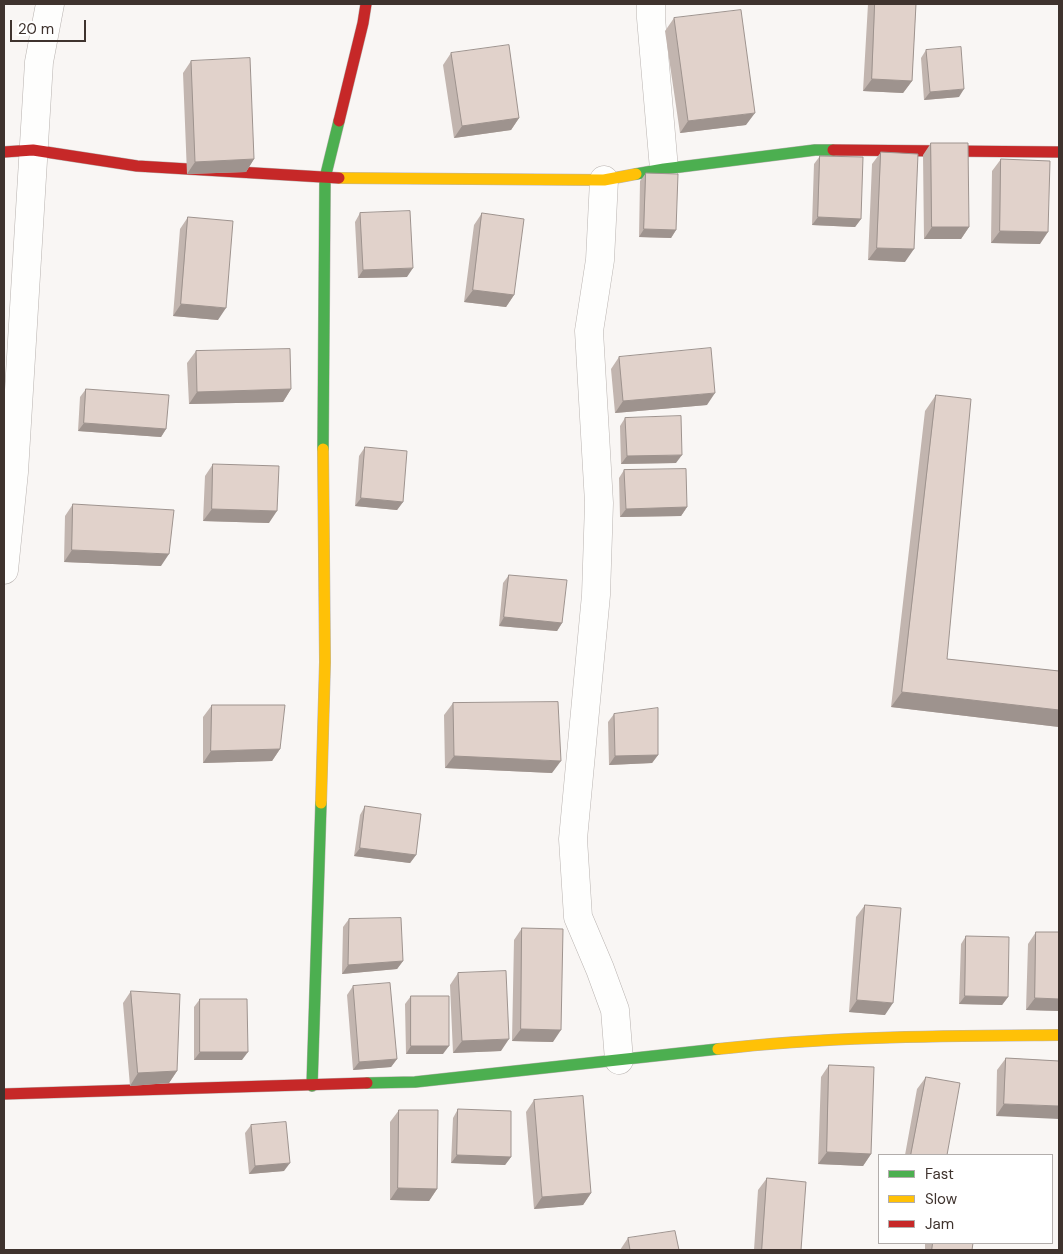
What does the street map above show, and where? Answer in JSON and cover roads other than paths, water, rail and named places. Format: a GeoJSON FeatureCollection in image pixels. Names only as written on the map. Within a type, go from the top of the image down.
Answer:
{"type":"FeatureCollection","features":[{"type":"Feature","properties":{"kind":"street"},"geometry":{"type":"LineString","coordinates":[[4,570],[9,472],[39,62],[50,4]]}},
{"type":"Feature","properties":{"kind":"street"},"geometry":{"type":"LineString","coordinates":[[312,1086],[325,662],[322,394],[325,178],[366,4]]}},
{"type":"Feature","properties":{"kind":"street"},"geometry":{"type":"LineString","coordinates":[[651,4],[650,18],[664,169]]}},
{"type":"Feature","properties":{"kind":"street"},"geometry":{"type":"LineString","coordinates":[[4,152],[33,150],[137,166],[325,178],[604,180],[664,169],[815,150],[1059,152]]}},
{"type":"Feature","properties":{"kind":"street"},"geometry":{"type":"LineString","coordinates":[[604,180],[600,260],[589,331],[599,503],[596,595],[573,839],[578,917],[615,1010],[619,1060]]}},
{"type":"Feature","properties":{"kind":"street"},"geometry":{"type":"LineString","coordinates":[[4,1094],[415,1082],[770,1044],[904,1036],[1059,1035]]}}]}
